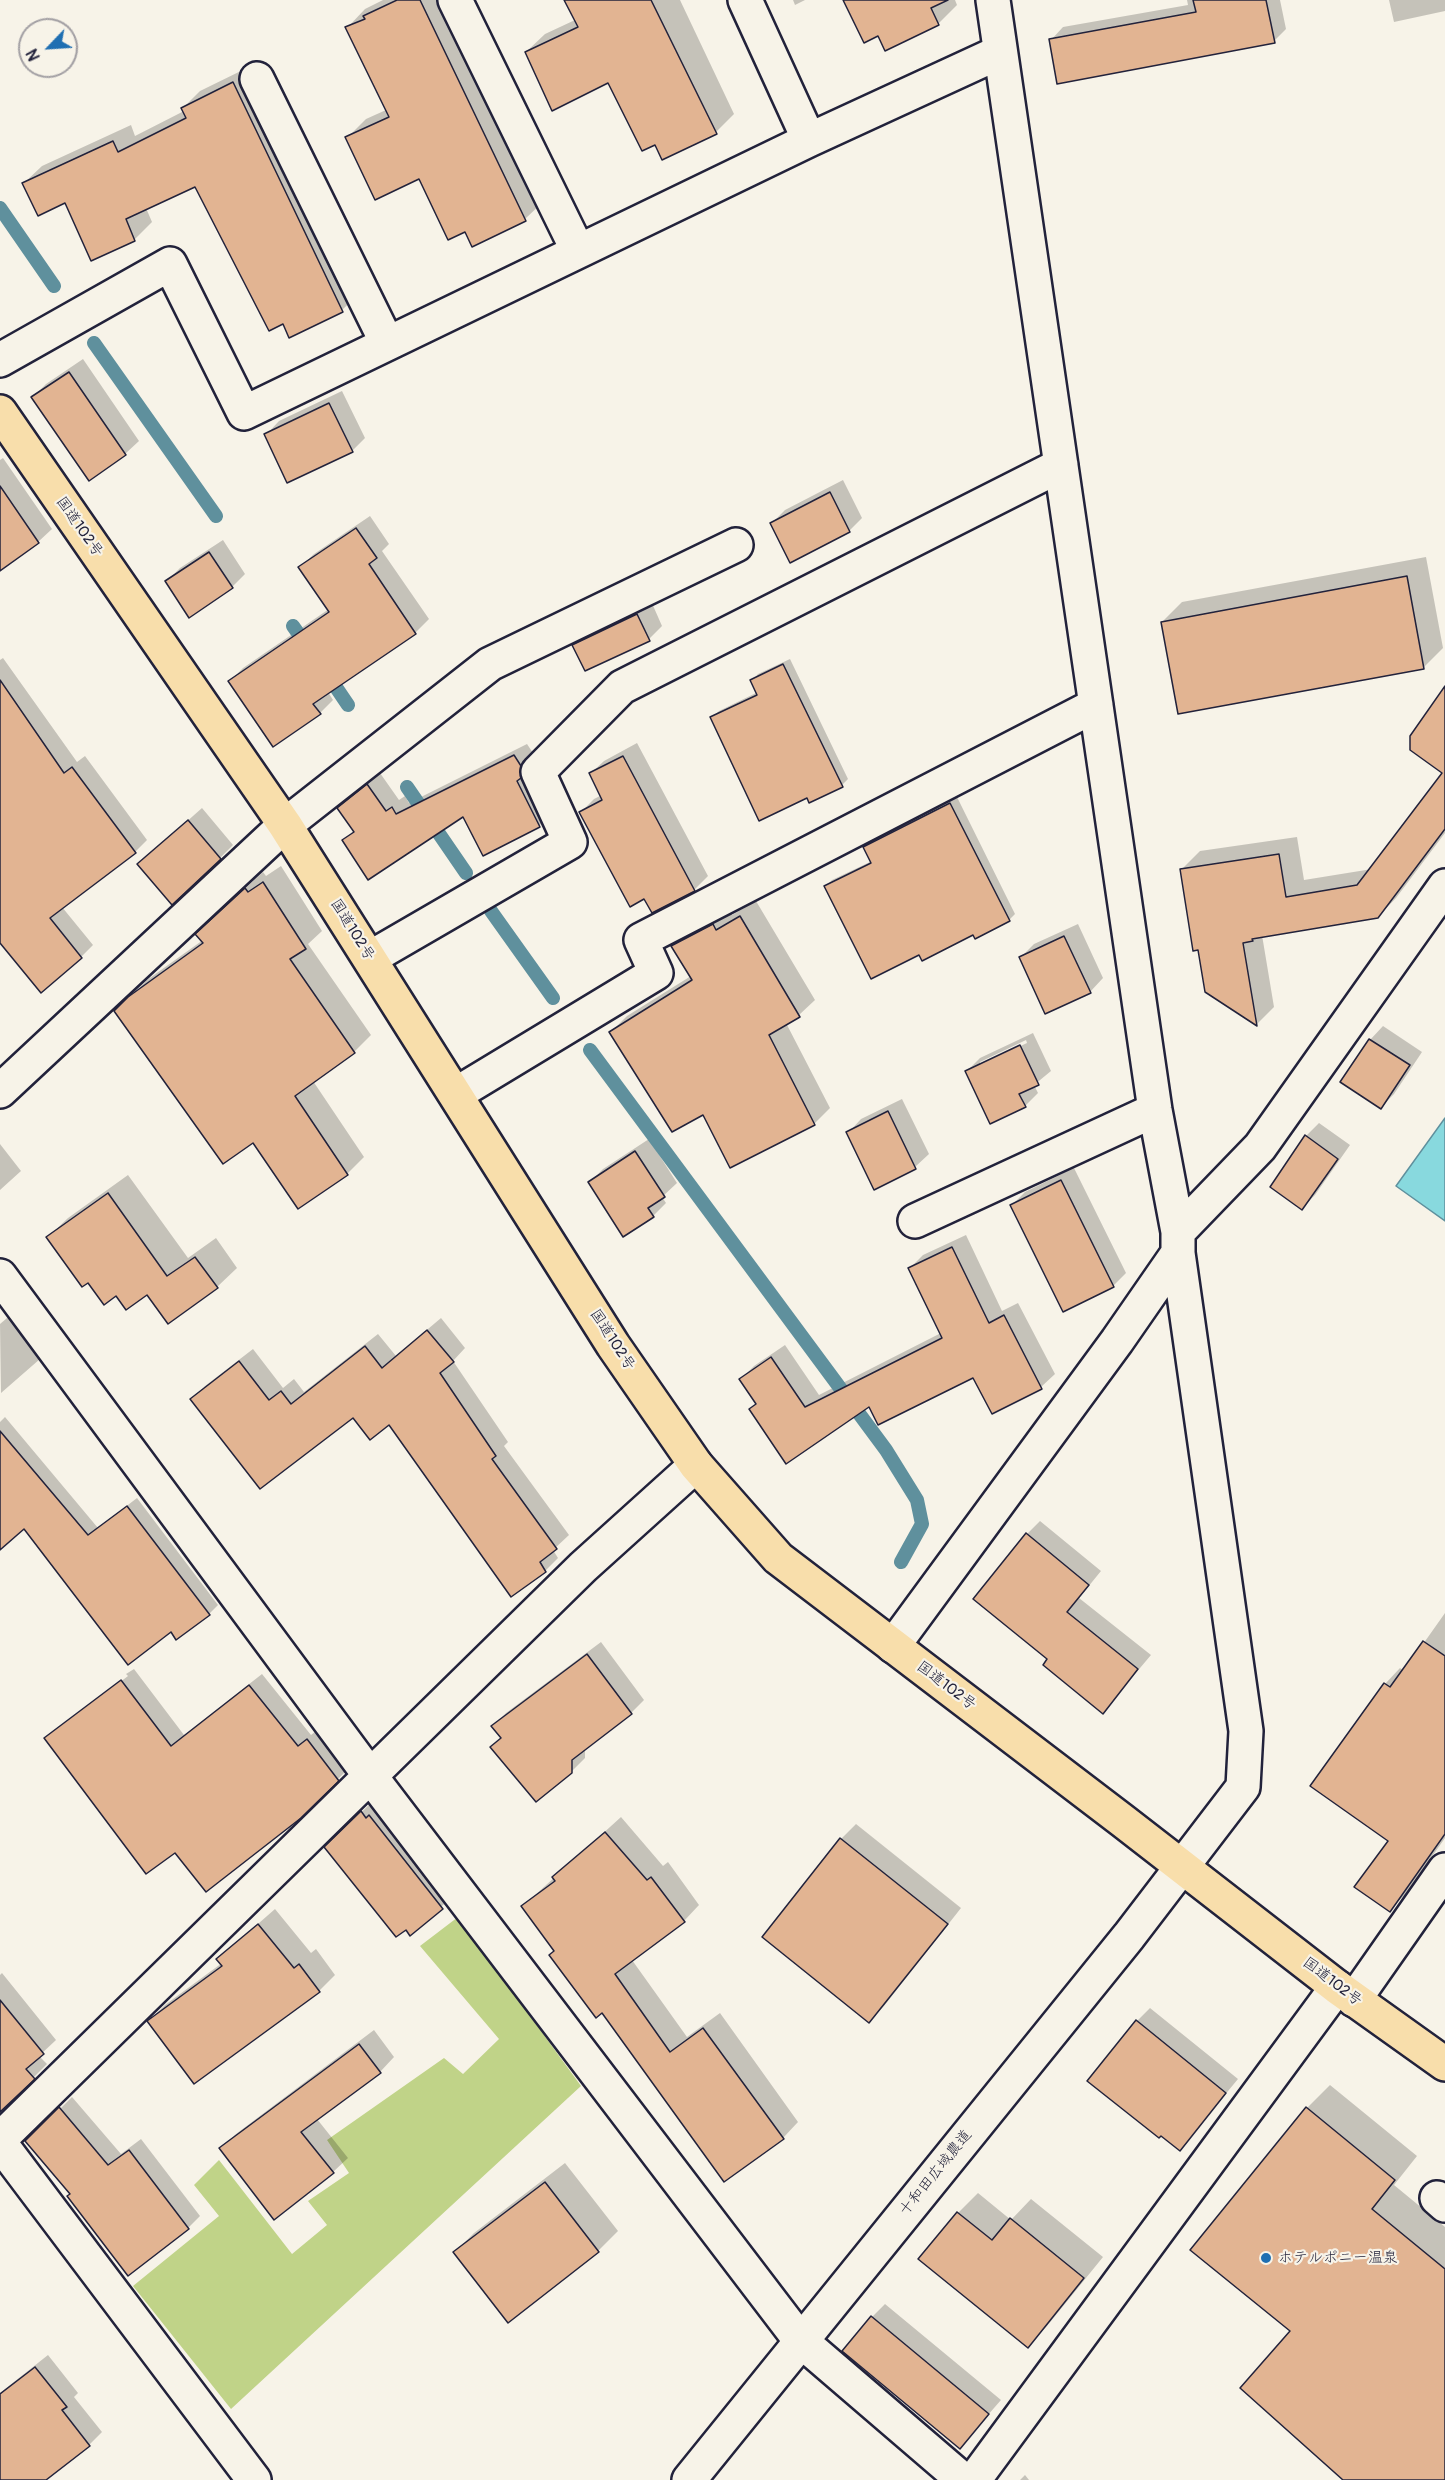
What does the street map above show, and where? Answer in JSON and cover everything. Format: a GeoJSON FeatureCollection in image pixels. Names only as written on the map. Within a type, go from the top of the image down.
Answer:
{"type":"FeatureCollection","features":[{"type":"Feature","properties":{"kind":"highway","name":"国道102号"},"geometry":{"type":"LineString","coordinates":[[0,412],[285,825],[613,1345],[696,1465],[778,1558],[1346,1994],[1445,2064]]}},
{"type":"Feature","properties":{"kind":"street"},"geometry":{"type":"LineString","coordinates":[[455,0],[578,251]]}},
{"type":"Feature","properties":{"kind":"street"},"geometry":{"type":"LineString","coordinates":[[745,0],[808,140]]}},
{"type":"Feature","properties":{"kind":"street","name":"十和田広域農道"},"geometry":{"type":"LineString","coordinates":[[689,2480],[1183,1867],[1243,1787],[1246,1731],[1178,1242],[1155,1110],[993,0]]}},
{"type":"Feature","properties":{"kind":"street"},"geometry":{"type":"LineString","coordinates":[[0,360],[170,264],[244,412],[808,140],[1000,52]]}},
{"type":"Feature","properties":{"kind":"street"},"geometry":{"type":"LineString","coordinates":[[257,78],[387,344]]}},
{"type":"Feature","properties":{"kind":"street"},"geometry":{"type":"LineString","coordinates":[[370,958],[570,842],[538,772],[622,687],[1061,465]]}},
{"type":"Feature","properties":{"kind":"street"},"geometry":{"type":"LineString","coordinates":[[0,1091],[285,825],[490,664],[736,545]]}},
{"type":"Feature","properties":{"kind":"street"},"geometry":{"type":"LineString","coordinates":[[456,1094],[656,973],[641,940],[1096,705]]}},
{"type":"Feature","properties":{"kind":"street"},"geometry":{"type":"LineString","coordinates":[[893,1646],[1117,1341],[1178,1242],[1260,1147],[1445,886]]}},
{"type":"Feature","properties":{"kind":"street"},"geometry":{"type":"LineString","coordinates":[[915,1221],[1155,1110]]}},
{"type":"Feature","properties":{"kind":"street"},"geometry":{"type":"LineString","coordinates":[[0,1276],[371,1777],[800,2340],[963,2480]]}},
{"type":"Feature","properties":{"kind":"street"},"geometry":{"type":"LineString","coordinates":[[0,2139],[135,2004],[371,1777],[583,1567],[696,1465]]}},
{"type":"Feature","properties":{"kind":"street"},"geometry":{"type":"LineString","coordinates":[[974,2480],[1346,1994],[1445,1870]]}},
{"type":"Feature","properties":{"kind":"street"},"geometry":{"type":"LineString","coordinates":[[0,2143],[254,2480]]}},
{"type":"Feature","properties":{"kind":"green space"},"geometry":{"type":"Polygon","coordinates":[[[458,1917],[581,2086],[231,2409],[133,2286],[219,2216],[194,2185],[219,2160],[292,2254],[327,2225],[308,2201],[349,2173],[327,2140],[444,2058],[463,2074],[499,2039],[420,1946],[458,1917]]]}},
{"type":"Feature","properties":{"kind":"water"},"geometry":{"type":"Polygon","coordinates":[[[1445,1118],[1445,1221],[1396,1186],[1445,1118]]]}},
{"type":"Feature","properties":{"kind":"building"},"geometry":{"type":"Polygon","coordinates":[[[397,0],[420,0],[526,221],[472,247],[465,232],[448,240],[419,179],[375,200],[345,137],[389,117],[345,27],[365,19],[363,16],[397,0]]]}},
{"type":"Feature","properties":{"kind":"building"},"geometry":{"type":"Polygon","coordinates":[[[564,0],[651,0],[717,134],[662,160],[655,145],[642,151],[608,83],[552,111],[525,52],[578,27],[564,0]]]}},
{"type":"Feature","properties":{"kind":"building"},"geometry":{"type":"Polygon","coordinates":[[[843,0],[948,0],[931,8],[939,25],[885,51],[878,36],[864,43],[843,0]]]}},
{"type":"Feature","properties":{"kind":"building"},"geometry":{"type":"Polygon","coordinates":[[[1193,0],[1266,0],[1275,43],[1057,84],[1049,39],[1196,12],[1193,0]]]}},
{"type":"Feature","properties":{"kind":"building"},"geometry":{"type":"Polygon","coordinates":[[[233,82],[343,312],[289,338],[283,324],[269,331],[195,187],[126,219],[135,241],[91,261],[65,203],[38,216],[22,183],[113,141],[118,152],[186,118],[181,108],[233,82]]]}},
{"type":"Feature","properties":{"kind":"building"},"geometry":{"type":"Polygon","coordinates":[[[69,372],[126,455],[89,481],[31,397],[69,372]]]}},
{"type":"Feature","properties":{"kind":"building"},"geometry":{"type":"Polygon","coordinates":[[[329,403],[353,452],[287,483],[264,434],[329,403]]]}},
{"type":"Feature","properties":{"kind":"building"},"geometry":{"type":"Polygon","coordinates":[[[0,486],[39,543],[0,571],[0,486]]]}},
{"type":"Feature","properties":{"kind":"building"},"geometry":{"type":"Polygon","coordinates":[[[830,492],[850,532],[790,563],[770,523],[830,492]]]}},
{"type":"Feature","properties":{"kind":"building"},"geometry":{"type":"Polygon","coordinates":[[[356,528],[377,558],[369,564],[416,634],[313,704],[321,714],[273,747],[228,681],[329,612],[298,567],[356,528]]]}},
{"type":"Feature","properties":{"kind":"building"},"geometry":{"type":"Polygon","coordinates":[[[209,552],[233,588],[189,618],[165,581],[209,552]]]}},
{"type":"Feature","properties":{"kind":"building"},"geometry":{"type":"Polygon","coordinates":[[[1407,576],[1424,669],[1178,714],[1161,622],[1407,576]]]}},
{"type":"Feature","properties":{"kind":"building"},"geometry":{"type":"Polygon","coordinates":[[[637,614],[650,641],[585,671],[572,645],[637,614]]]}},
{"type":"Feature","properties":{"kind":"building"},"geometry":{"type":"Polygon","coordinates":[[[783,664],[843,787],[809,803],[807,798],[759,821],[710,717],[757,695],[750,680],[783,664]]]}},
{"type":"Feature","properties":{"kind":"building"},"geometry":{"type":"Polygon","coordinates":[[[0,680],[64,773],[72,767],[136,853],[50,918],[82,958],[41,993],[0,943],[0,680]]]}},
{"type":"Feature","properties":{"kind":"building"},"geometry":{"type":"Polygon","coordinates":[[[1445,686],[1445,829],[1378,918],[1252,939],[1253,941],[1243,943],[1257,1026],[1205,992],[1198,950],[1193,951],[1180,869],[1279,854],[1286,897],[1357,885],[1442,773],[1410,750],[1410,736],[1445,686]]]}},
{"type":"Feature","properties":{"kind":"building"},"geometry":{"type":"Polygon","coordinates":[[[514,755],[521,766],[521,778],[517,781],[540,827],[483,856],[463,817],[368,880],[342,840],[354,832],[337,808],[367,784],[386,811],[392,807],[396,814],[514,755]]]}},
{"type":"Feature","properties":{"kind":"building"},"geometry":{"type":"Polygon","coordinates":[[[623,756],[695,891],[652,913],[644,899],[630,907],[579,812],[602,800],[589,773],[623,756]]]}},
{"type":"Feature","properties":{"kind":"building"},"geometry":{"type":"Polygon","coordinates":[[[950,803],[1010,921],[975,939],[973,935],[922,961],[919,955],[871,979],[824,886],[871,863],[863,847],[950,803]]]}},
{"type":"Feature","properties":{"kind":"building"},"geometry":{"type":"Polygon","coordinates":[[[188,820],[221,859],[172,905],[137,864],[188,820]]]}},
{"type":"Feature","properties":{"kind":"building"},"geometry":{"type":"Polygon","coordinates":[[[263,882],[306,949],[290,959],[355,1053],[295,1096],[348,1175],[298,1209],[253,1143],[223,1164],[114,1011],[128,997],[203,943],[195,934],[245,888],[248,892],[263,882]]]}},
{"type":"Feature","properties":{"kind":"building"},"geometry":{"type":"Polygon","coordinates":[[[740,916],[800,1017],[769,1035],[815,1125],[730,1168],[703,1115],[672,1132],[609,1032],[692,980],[671,946],[713,924],[716,930],[740,916]]]}},
{"type":"Feature","properties":{"kind":"building"},"geometry":{"type":"Polygon","coordinates":[[[1064,936],[1091,993],[1045,1014],[1019,957],[1064,936]]]}},
{"type":"Feature","properties":{"kind":"building"},"geometry":{"type":"Polygon","coordinates":[[[1369,1039],[1410,1065],[1381,1109],[1340,1082],[1369,1039]]]}},
{"type":"Feature","properties":{"kind":"building"},"geometry":{"type":"Polygon","coordinates":[[[1020,1045],[1039,1085],[1019,1094],[1026,1107],[990,1124],[965,1071],[1020,1045]]]}},
{"type":"Feature","properties":{"kind":"building"},"geometry":{"type":"Polygon","coordinates":[[[888,1111],[916,1169],[874,1190],[846,1132],[888,1111]]]}},
{"type":"Feature","properties":{"kind":"building"},"geometry":{"type":"Polygon","coordinates":[[[1305,1135],[1338,1159],[1302,1210],[1270,1187],[1305,1135]]]}},
{"type":"Feature","properties":{"kind":"building"},"geometry":{"type":"Polygon","coordinates":[[[635,1151],[665,1197],[648,1208],[654,1217],[623,1237],[588,1182],[635,1151]]]}},
{"type":"Feature","properties":{"kind":"building"},"geometry":{"type":"Polygon","coordinates":[[[1061,1180],[1114,1287],[1063,1312],[1010,1205],[1061,1180]]]}},
{"type":"Feature","properties":{"kind":"building"},"geometry":{"type":"Polygon","coordinates":[[[108,1193],[167,1276],[195,1257],[218,1288],[168,1324],[147,1295],[126,1310],[116,1296],[104,1305],[88,1283],[82,1287],[46,1237],[108,1193]]]}},
{"type":"Feature","properties":{"kind":"building"},"geometry":{"type":"Polygon","coordinates":[[[952,1247],[989,1323],[1004,1315],[1042,1389],[992,1414],[973,1378],[878,1425],[869,1407],[786,1464],[749,1409],[756,1404],[739,1379],[771,1357],[805,1407],[942,1338],[908,1268],[952,1247]]]}},
{"type":"Feature","properties":{"kind":"building"},"geometry":{"type":"Polygon","coordinates":[[[427,1330],[454,1362],[440,1373],[496,1456],[492,1459],[557,1549],[540,1562],[546,1572],[511,1597],[389,1425],[370,1440],[353,1418],[260,1489],[190,1399],[239,1361],[269,1400],[281,1391],[291,1404],[365,1346],[382,1368],[427,1330]]]}},
{"type":"Feature","properties":{"kind":"building"},"geometry":{"type":"Polygon","coordinates":[[[0,1431],[88,1535],[127,1506],[210,1615],[176,1640],[171,1632],[128,1665],[24,1529],[0,1550],[0,1431]]]}},
{"type":"Feature","properties":{"kind":"building"},"geometry":{"type":"Polygon","coordinates":[[[1026,1533],[1089,1585],[1067,1612],[1138,1669],[1103,1714],[1043,1665],[1047,1659],[973,1599],[1026,1533]]]}},
{"type":"Feature","properties":{"kind":"building"},"geometry":{"type":"Polygon","coordinates":[[[1423,1641],[1445,1656],[1445,1834],[1390,1912],[1354,1887],[1388,1841],[1310,1786],[1384,1683],[1390,1687],[1423,1641]]]}},
{"type":"Feature","properties":{"kind":"building"},"geometry":{"type":"Polygon","coordinates":[[[587,1654],[632,1714],[572,1760],[572,1773],[536,1802],[490,1747],[501,1738],[491,1726],[587,1654]]]}},
{"type":"Feature","properties":{"kind":"building"},"geometry":{"type":"Polygon","coordinates":[[[121,1680],[171,1746],[249,1685],[298,1746],[307,1739],[339,1781],[301,1818],[206,1892],[175,1853],[146,1874],[44,1738],[121,1680]]]}},
{"type":"Feature","properties":{"kind":"building"},"geometry":{"type":"Polygon","coordinates":[[[361,1811],[366,1818],[369,1815],[443,1909],[410,1936],[406,1930],[396,1937],[324,1847],[361,1811]]]}},
{"type":"Feature","properties":{"kind":"building"},"geometry":{"type":"Polygon","coordinates":[[[605,1832],[647,1880],[651,1877],[685,1922],[615,1974],[670,2052],[703,2028],[784,2139],[724,2182],[602,2013],[596,2018],[549,1955],[554,1951],[521,1906],[555,1881],[552,1877],[605,1832]]]}},
{"type":"Feature","properties":{"kind":"building"},"geometry":{"type":"Polygon","coordinates":[[[840,1838],[948,1924],[869,2023],[762,1937],[840,1838]]]}},
{"type":"Feature","properties":{"kind":"building"},"geometry":{"type":"Polygon","coordinates":[[[258,1924],[294,1968],[299,1964],[320,1992],[194,2084],[147,2021],[222,1966],[216,1959],[258,1924]]]}},
{"type":"Feature","properties":{"kind":"building"},"geometry":{"type":"Polygon","coordinates":[[[0,2000],[44,2054],[26,2069],[35,2079],[0,2112],[0,2000]]]}},
{"type":"Feature","properties":{"kind":"building"},"geometry":{"type":"Polygon","coordinates":[[[1136,2020],[1226,2093],[1180,2151],[1161,2136],[1159,2138],[1087,2081],[1136,2020]]]}},
{"type":"Feature","properties":{"kind":"building"},"geometry":{"type":"Polygon","coordinates":[[[359,2044],[381,2073],[301,2132],[334,2173],[274,2220],[219,2148],[359,2044]]]}},
{"type":"Feature","properties":{"kind":"building"},"geometry":{"type":"Polygon","coordinates":[[[59,2107],[108,2165],[129,2150],[189,2229],[128,2276],[67,2196],[70,2194],[25,2141],[59,2107]]]}},
{"type":"Feature","properties":{"kind":"building"},"geometry":{"type":"Polygon","coordinates":[[[1306,2107],[1395,2180],[1372,2209],[1445,2269],[1445,2480],[1343,2480],[1240,2388],[1290,2331],[1190,2250],[1306,2107]]]}},
{"type":"Feature","properties":{"kind":"building"},"geometry":{"type":"Polygon","coordinates":[[[545,2182],[599,2252],[508,2323],[453,2252],[545,2182]]]}},
{"type":"Feature","properties":{"kind":"building"},"geometry":{"type":"Polygon","coordinates":[[[957,2212],[992,2240],[1010,2218],[1084,2278],[1028,2348],[918,2259],[957,2212]]]}},
{"type":"Feature","properties":{"kind":"building"},"geometry":{"type":"Polygon","coordinates":[[[871,2316],[989,2414],[960,2449],[842,2351],[871,2316]]]}},
{"type":"Feature","properties":{"kind":"building"},"geometry":{"type":"Polygon","coordinates":[[[35,2367],[67,2407],[62,2410],[90,2446],[46,2480],[0,2480],[0,2394],[35,2367]]]}},
{"type":"Feature","properties":{"kind":"waterway"},"geometry":{"type":"LineString","coordinates":[[0,208],[54,286]]}},
{"type":"Feature","properties":{"kind":"waterway"},"geometry":{"type":"LineString","coordinates":[[94,343],[216,516]]}},
{"type":"Feature","properties":{"kind":"waterway"},"geometry":{"type":"LineString","coordinates":[[293,626],[307,646]]}},
{"type":"Feature","properties":{"kind":"waterway"},"geometry":{"type":"LineString","coordinates":[[327,674],[348,705]]}},
{"type":"Feature","properties":{"kind":"waterway"},"geometry":{"type":"LineString","coordinates":[[407,787],[466,873]]}},
{"type":"Feature","properties":{"kind":"waterway"},"geometry":{"type":"LineString","coordinates":[[491,911],[553,998]]}},
{"type":"Feature","properties":{"kind":"waterway"},"geometry":{"type":"LineString","coordinates":[[590,1050],[886,1450],[917,1500],[922,1524],[901,1562]]}},
{"type":"Feature","properties":{"kind":"place","name":"ホテルポニー温泉"},"geometry":{"type":"Point","coordinates":[1266,2258]}}]}
